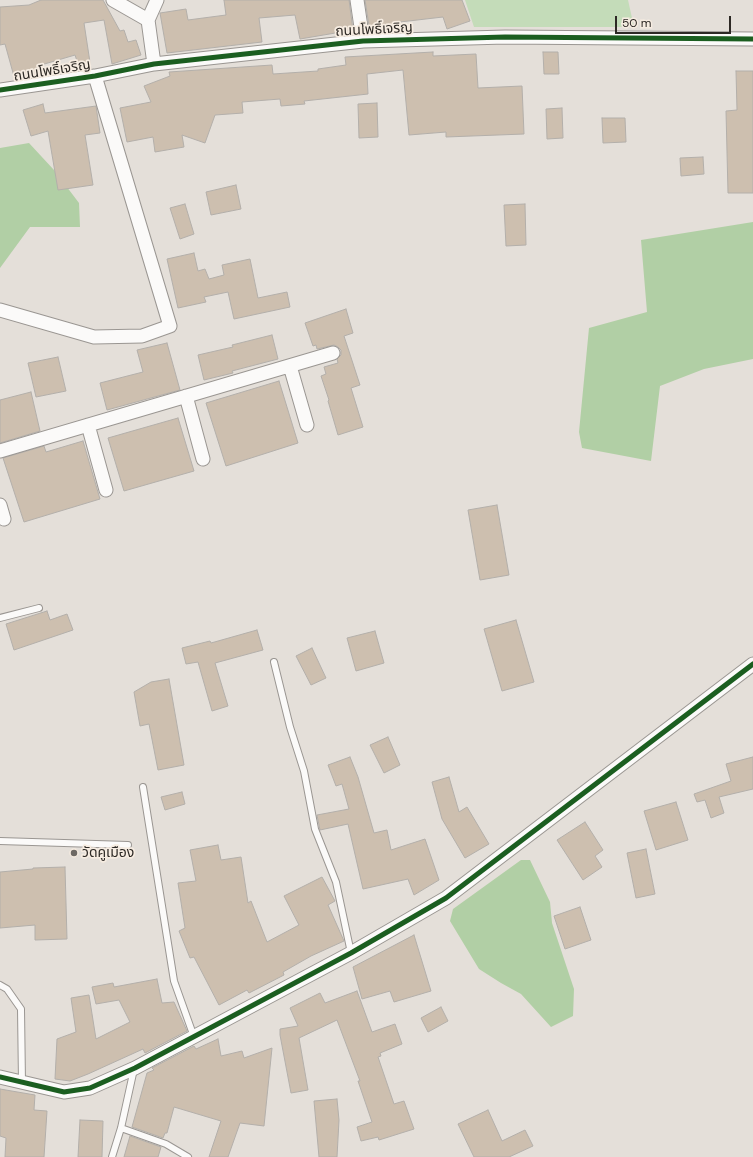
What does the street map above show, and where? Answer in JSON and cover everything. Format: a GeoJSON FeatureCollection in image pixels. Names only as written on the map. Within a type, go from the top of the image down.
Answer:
{"type":"FeatureCollection","features":[{"type":"Feature","properties":{"kind":"street"},"geometry":{"type":"LineString","coordinates":[[113,0],[148,20]]}},
{"type":"Feature","properties":{"kind":"street"},"geometry":{"type":"LineString","coordinates":[[154,64],[148,20],[157,0]]}},
{"type":"Feature","properties":{"kind":"street"},"geometry":{"type":"LineString","coordinates":[[357,0],[363,41]]}},
{"type":"Feature","properties":{"kind":"street","name":"ถนนโพธิ์เจริญ"},"geometry":{"type":"LineString","coordinates":[[0,90],[96,76],[154,64],[363,41],[505,37],[753,39]]}},
{"type":"Feature","properties":{"kind":"street"},"geometry":{"type":"LineString","coordinates":[[0,310],[94,337],[142,336],[170,326],[96,76]]}},
{"type":"Feature","properties":{"kind":"street"},"geometry":{"type":"LineString","coordinates":[[0,451],[333,353]]}},
{"type":"Feature","properties":{"kind":"street"},"geometry":{"type":"LineString","coordinates":[[290,366],[307,425]]}},
{"type":"Feature","properties":{"kind":"street"},"geometry":{"type":"LineString","coordinates":[[186,396],[203,459]]}},
{"type":"Feature","properties":{"kind":"street"},"geometry":{"type":"LineString","coordinates":[[88,425],[106,490]]}},
{"type":"Feature","properties":{"kind":"street"},"geometry":{"type":"LineString","coordinates":[[0,505],[4,519]]}},
{"type":"Feature","properties":{"kind":"street"},"geometry":{"type":"LineString","coordinates":[[0,1077],[64,1092],[90,1088],[134,1068],[194,1037],[351,953],[446,898],[753,664]]}},
{"type":"Feature","properties":{"kind":"lane"},"geometry":{"type":"LineString","coordinates":[[0,618],[39,608]]}},
{"type":"Feature","properties":{"kind":"lane"},"geometry":{"type":"LineString","coordinates":[[274,662],[290,727],[304,771],[315,829],[336,882],[351,953]]}},
{"type":"Feature","properties":{"kind":"lane"},"geometry":{"type":"LineString","coordinates":[[143,787],[174,981],[194,1037]]}},
{"type":"Feature","properties":{"kind":"lane"},"geometry":{"type":"LineString","coordinates":[[0,841],[128,845]]}},
{"type":"Feature","properties":{"kind":"lane"},"geometry":{"type":"LineString","coordinates":[[0,985],[7,989],[21,1009],[22,1083]]}},
{"type":"Feature","properties":{"kind":"lane"},"geometry":{"type":"LineString","coordinates":[[112,1157],[121,1128],[134,1068]]}},
{"type":"Feature","properties":{"kind":"lane"},"geometry":{"type":"LineString","coordinates":[[121,1128],[166,1144],[188,1157]]}},
{"type":"Feature","properties":{"kind":"green space"},"geometry":{"type":"Polygon","coordinates":[[[465,0],[628,0],[634,27],[474,27],[465,0]]]}},
{"type":"Feature","properties":{"kind":"green space"},"geometry":{"type":"Polygon","coordinates":[[[29,143],[54,170],[79,203],[80,227],[30,227],[0,268],[0,148],[29,143]]]}},
{"type":"Feature","properties":{"kind":"green space"},"geometry":{"type":"Polygon","coordinates":[[[753,222],[753,359],[704,369],[660,386],[651,461],[582,448],[579,432],[589,328],[647,312],[641,240],[753,222]]]}},
{"type":"Feature","properties":{"kind":"green space"},"geometry":{"type":"Polygon","coordinates":[[[521,860],[530,860],[550,902],[552,923],[574,989],[573,1016],[551,1027],[521,994],[479,969],[450,921],[453,909],[521,860]]]}},
{"type":"Feature","properties":{"kind":"building"},"geometry":{"type":"Polygon","coordinates":[[[41,0],[103,0],[120,31],[124,30],[128,42],[136,40],[141,55],[112,64],[104,20],[84,23],[91,69],[80,70],[75,55],[41,65],[44,75],[15,80],[5,44],[0,45],[0,7],[29,5],[41,0]]]}},
{"type":"Feature","properties":{"kind":"building"},"geometry":{"type":"Polygon","coordinates":[[[224,0],[349,0],[353,30],[300,39],[295,15],[259,18],[262,42],[167,53],[160,13],[186,9],[188,20],[226,15],[224,0]]]}},
{"type":"Feature","properties":{"kind":"building"},"geometry":{"type":"Polygon","coordinates":[[[365,0],[462,0],[470,21],[447,29],[443,17],[400,22],[401,28],[370,32],[365,0]]]}},
{"type":"Feature","properties":{"kind":"building"},"geometry":{"type":"Polygon","coordinates":[[[433,52],[433,56],[476,54],[478,88],[522,86],[524,134],[446,137],[446,132],[409,135],[403,70],[367,74],[368,94],[304,101],[305,104],[281,106],[280,99],[242,102],[243,113],[215,115],[205,143],[182,135],[184,147],[155,152],[153,137],[127,142],[120,108],[151,102],[144,86],[170,76],[169,72],[272,65],[273,74],[318,71],[318,69],[346,65],[345,57],[433,52]]]}},
{"type":"Feature","properties":{"kind":"building"},"geometry":{"type":"Polygon","coordinates":[[[543,52],[558,52],[559,74],[544,74],[543,52]]]}},
{"type":"Feature","properties":{"kind":"building"},"geometry":{"type":"Polygon","coordinates":[[[736,71],[753,71],[753,193],[728,193],[726,111],[737,110],[736,71]]]}},
{"type":"Feature","properties":{"kind":"building"},"geometry":{"type":"Polygon","coordinates":[[[377,103],[378,137],[359,138],[358,104],[377,103]]]}},
{"type":"Feature","properties":{"kind":"building"},"geometry":{"type":"Polygon","coordinates":[[[43,104],[45,113],[96,106],[100,133],[85,135],[93,185],[58,190],[48,131],[31,136],[23,110],[43,104]]]}},
{"type":"Feature","properties":{"kind":"building"},"geometry":{"type":"Polygon","coordinates":[[[562,108],[563,138],[547,139],[546,109],[562,108]]]}},
{"type":"Feature","properties":{"kind":"building"},"geometry":{"type":"Polygon","coordinates":[[[602,118],[625,118],[626,142],[603,143],[602,118]]]}},
{"type":"Feature","properties":{"kind":"building"},"geometry":{"type":"Polygon","coordinates":[[[703,157],[704,174],[681,176],[680,158],[703,157]]]}},
{"type":"Feature","properties":{"kind":"building"},"geometry":{"type":"Polygon","coordinates":[[[236,185],[241,209],[211,215],[206,192],[236,185]]]}},
{"type":"Feature","properties":{"kind":"building"},"geometry":{"type":"Polygon","coordinates":[[[185,204],[194,234],[180,239],[170,208],[185,204]]]}},
{"type":"Feature","properties":{"kind":"building"},"geometry":{"type":"Polygon","coordinates":[[[525,204],[526,245],[506,246],[504,205],[525,204]]]}},
{"type":"Feature","properties":{"kind":"building"},"geometry":{"type":"Polygon","coordinates":[[[194,253],[198,271],[205,269],[209,279],[224,275],[222,265],[250,259],[258,298],[287,292],[290,307],[234,319],[228,292],[204,297],[206,302],[178,308],[167,259],[194,253]]]}},
{"type":"Feature","properties":{"kind":"building"},"geometry":{"type":"Polygon","coordinates":[[[346,309],[353,333],[344,336],[360,385],[351,388],[363,427],[338,435],[321,376],[326,374],[324,367],[338,363],[337,359],[341,355],[341,350],[334,345],[317,349],[316,345],[313,346],[305,323],[346,309]]]}},
{"type":"Feature","properties":{"kind":"building"},"geometry":{"type":"Polygon","coordinates":[[[272,335],[278,359],[204,380],[198,355],[233,347],[232,345],[272,335]]]}},
{"type":"Feature","properties":{"kind":"building"},"geometry":{"type":"Polygon","coordinates":[[[167,343],[180,390],[107,410],[100,383],[143,372],[137,350],[167,343]]]}},
{"type":"Feature","properties":{"kind":"building"},"geometry":{"type":"Polygon","coordinates":[[[58,357],[66,391],[36,397],[28,363],[58,357]]]}},
{"type":"Feature","properties":{"kind":"building"},"geometry":{"type":"Polygon","coordinates":[[[279,381],[298,443],[226,466],[206,403],[279,381]]]}},
{"type":"Feature","properties":{"kind":"building"},"geometry":{"type":"Polygon","coordinates":[[[31,392],[40,431],[0,443],[0,400],[31,392]]]}},
{"type":"Feature","properties":{"kind":"building"},"geometry":{"type":"Polygon","coordinates":[[[178,418],[194,471],[124,491],[108,438],[178,418]]]}},
{"type":"Feature","properties":{"kind":"building"},"geometry":{"type":"Polygon","coordinates":[[[83,441],[100,499],[24,522],[3,458],[44,446],[46,452],[83,441]]]}},
{"type":"Feature","properties":{"kind":"building"},"geometry":{"type":"Polygon","coordinates":[[[497,505],[509,575],[480,580],[468,510],[497,505]]]}},
{"type":"Feature","properties":{"kind":"building"},"geometry":{"type":"Polygon","coordinates":[[[47,611],[50,620],[67,614],[73,630],[14,650],[6,624],[47,611]]]}},
{"type":"Feature","properties":{"kind":"building"},"geometry":{"type":"Polygon","coordinates":[[[516,620],[534,682],[502,691],[484,629],[516,620]]]}},
{"type":"Feature","properties":{"kind":"building"},"geometry":{"type":"Polygon","coordinates":[[[257,630],[263,650],[215,663],[228,706],[212,711],[198,662],[186,664],[182,648],[210,641],[211,643],[257,630]]]}},
{"type":"Feature","properties":{"kind":"building"},"geometry":{"type":"Polygon","coordinates":[[[375,631],[384,663],[356,671],[347,638],[375,631]]]}},
{"type":"Feature","properties":{"kind":"building"},"geometry":{"type":"Polygon","coordinates":[[[312,648],[326,678],[311,685],[296,656],[312,648]]]}},
{"type":"Feature","properties":{"kind":"building"},"geometry":{"type":"Polygon","coordinates":[[[169,679],[184,765],[158,770],[149,724],[140,726],[134,692],[151,682],[169,679]]]}},
{"type":"Feature","properties":{"kind":"building"},"geometry":{"type":"Polygon","coordinates":[[[388,737],[400,765],[384,773],[370,745],[388,737]]]}},
{"type":"Feature","properties":{"kind":"building"},"geometry":{"type":"Polygon","coordinates":[[[350,757],[358,777],[374,833],[387,830],[391,850],[425,839],[439,880],[414,895],[408,879],[363,889],[348,824],[320,830],[317,815],[349,809],[342,784],[336,786],[328,765],[350,757]]]}},
{"type":"Feature","properties":{"kind":"building"},"geometry":{"type":"Polygon","coordinates":[[[753,757],[753,789],[719,797],[724,813],[711,818],[705,800],[697,802],[694,794],[731,781],[726,764],[753,757]]]}},
{"type":"Feature","properties":{"kind":"building"},"geometry":{"type":"Polygon","coordinates":[[[449,777],[459,812],[467,807],[489,844],[465,858],[442,819],[432,782],[449,777]]]}},
{"type":"Feature","properties":{"kind":"building"},"geometry":{"type":"Polygon","coordinates":[[[182,792],[185,804],[165,810],[161,797],[182,792]]]}},
{"type":"Feature","properties":{"kind":"building"},"geometry":{"type":"Polygon","coordinates":[[[676,802],[688,840],[656,850],[644,811],[676,802]]]}},
{"type":"Feature","properties":{"kind":"building"},"geometry":{"type":"Polygon","coordinates":[[[585,822],[603,850],[595,856],[602,867],[583,880],[557,840],[585,822]]]}},
{"type":"Feature","properties":{"kind":"building"},"geometry":{"type":"Polygon","coordinates":[[[218,845],[221,860],[241,857],[248,903],[251,901],[267,942],[299,925],[284,896],[322,877],[335,901],[328,905],[344,941],[311,956],[283,972],[284,975],[249,993],[247,990],[219,1005],[194,957],[190,958],[179,931],[185,928],[178,883],[196,881],[190,850],[218,845]]]}},
{"type":"Feature","properties":{"kind":"building"},"geometry":{"type":"Polygon","coordinates":[[[646,849],[655,894],[636,898],[627,853],[646,849]]]}},
{"type":"Feature","properties":{"kind":"building"},"geometry":{"type":"Polygon","coordinates":[[[65,867],[67,939],[35,940],[35,925],[0,928],[0,872],[33,868],[65,867]]]}},
{"type":"Feature","properties":{"kind":"building"},"geometry":{"type":"Polygon","coordinates":[[[580,907],[591,940],[565,949],[554,916],[580,907]]]}},
{"type":"Feature","properties":{"kind":"building"},"geometry":{"type":"Polygon","coordinates":[[[414,935],[431,991],[394,1002],[390,991],[362,999],[353,967],[414,935]]]}},
{"type":"Feature","properties":{"kind":"building"},"geometry":{"type":"Polygon","coordinates":[[[157,979],[162,1003],[174,1002],[187,1031],[145,1053],[143,1049],[70,1081],[55,1079],[57,1039],[76,1032],[71,998],[89,995],[96,1039],[130,1022],[119,1000],[96,1004],[92,987],[113,983],[114,987],[157,979]]]}},
{"type":"Feature","properties":{"kind":"building"},"geometry":{"type":"Polygon","coordinates":[[[357,991],[372,1032],[395,1024],[402,1044],[380,1053],[381,1056],[378,1057],[394,1104],[404,1101],[414,1129],[379,1140],[378,1137],[361,1141],[357,1127],[372,1122],[358,1081],[360,1081],[337,1020],[299,1038],[308,1090],[291,1093],[280,1035],[280,1029],[298,1026],[290,1008],[320,993],[325,1003],[357,991]]]}},
{"type":"Feature","properties":{"kind":"building"},"geometry":{"type":"Polygon","coordinates":[[[441,1007],[448,1021],[428,1032],[421,1018],[441,1007]]]}},
{"type":"Feature","properties":{"kind":"building"},"geometry":{"type":"Polygon","coordinates":[[[218,1039],[221,1056],[242,1051],[244,1058],[272,1048],[264,1126],[240,1123],[228,1157],[209,1157],[221,1121],[174,1107],[167,1133],[165,1133],[163,1138],[132,1127],[147,1073],[154,1070],[152,1068],[194,1046],[196,1049],[218,1039]]]}},
{"type":"Feature","properties":{"kind":"building"},"geometry":{"type":"Polygon","coordinates":[[[0,1089],[35,1095],[34,1110],[47,1111],[44,1157],[5,1157],[6,1138],[0,1136],[0,1089]]]}},
{"type":"Feature","properties":{"kind":"building"},"geometry":{"type":"Polygon","coordinates":[[[337,1099],[339,1120],[337,1157],[319,1157],[314,1101],[337,1099]]]}},
{"type":"Feature","properties":{"kind":"building"},"geometry":{"type":"Polygon","coordinates":[[[488,1110],[502,1141],[525,1130],[533,1146],[509,1157],[474,1157],[458,1124],[488,1110]]]}},
{"type":"Feature","properties":{"kind":"building"},"geometry":{"type":"Polygon","coordinates":[[[80,1120],[103,1121],[102,1157],[78,1157],[80,1120]]]}},
{"type":"Feature","properties":{"kind":"building"},"geometry":{"type":"Polygon","coordinates":[[[130,1136],[161,1147],[158,1157],[124,1157],[130,1136]]]}},
{"type":"Feature","properties":{"kind":"cycle path"},"geometry":{"type":"LineString","coordinates":[[0,90],[95,76],[154,64],[363,41],[505,37],[753,39]]}},
{"type":"Feature","properties":{"kind":"cycle path"},"geometry":{"type":"LineString","coordinates":[[0,1077],[64,1092],[90,1088],[135,1068],[351,953],[446,898],[753,664]]}},
{"type":"Feature","properties":{"kind":"place","name":"วัดคูเมือง"},"geometry":{"type":"Point","coordinates":[74,853]}}]}
